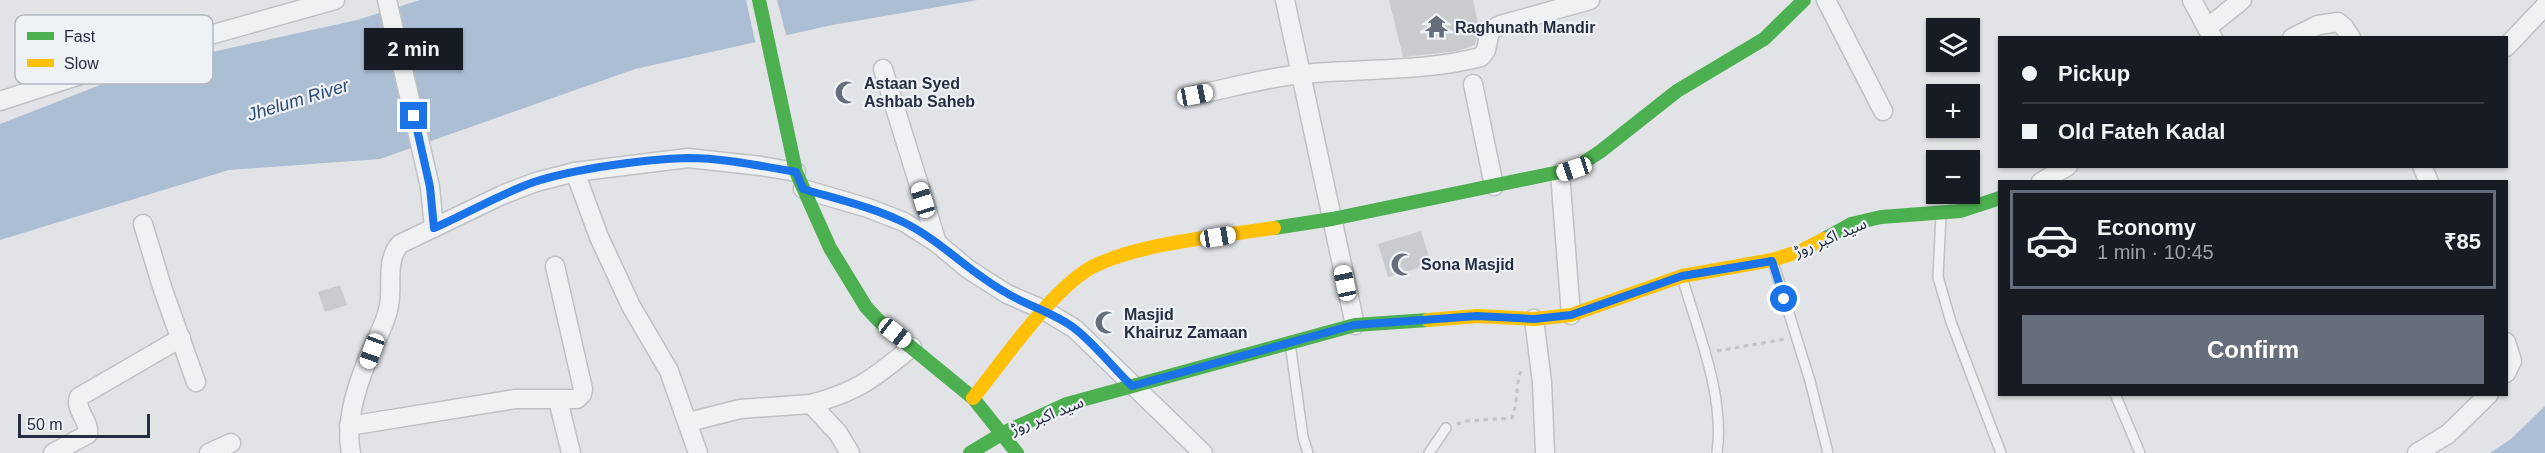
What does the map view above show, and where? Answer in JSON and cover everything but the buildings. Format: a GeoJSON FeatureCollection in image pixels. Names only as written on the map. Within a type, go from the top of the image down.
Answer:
{"type":"FeatureCollection","features":[{"type":"Feature","properties":{"kind":"street"},"geometry":{"type":"LineString","coordinates":[[213,34],[335,0]]}},
{"type":"Feature","properties":{"kind":"street"},"geometry":{"type":"LineString","coordinates":[[387,0],[425,163],[433,207],[434,228]]}},
{"type":"Feature","properties":{"kind":"street"},"geometry":{"type":"LineString","coordinates":[[759,0],[800,181],[830,248],[866,307],[878,320],[973,398],[1017,453]]}},
{"type":"Feature","properties":{"kind":"street"},"geometry":{"type":"LineString","coordinates":[[1285,0],[1354,325]]}},
{"type":"Feature","properties":{"kind":"street"},"geometry":{"type":"LineString","coordinates":[[1195,95],[1301,74],[1434,66],[1481,57],[1486,50],[1490,31],[1500,25],[1590,0]]}},
{"type":"Feature","properties":{"kind":"street"},"geometry":{"type":"LineString","coordinates":[[973,398],[1044,310],[1078,277],[1093,267],[1114,258],[1173,244],[1332,219],[1574,169],[1601,152],[1678,90],[1757,44],[1780,26],[1804,0]]}},
{"type":"Feature","properties":{"kind":"street"},"geometry":{"type":"LineString","coordinates":[[1826,0],[1883,111]]}},
{"type":"Feature","properties":{"kind":"street"},"geometry":{"type":"LineString","coordinates":[[2192,0],[2210,33],[2242,0]]}},
{"type":"Feature","properties":{"kind":"street"},"geometry":{"type":"LineString","coordinates":[[2508,45],[2545,6]]}},
{"type":"Feature","properties":{"kind":"street"},"geometry":{"type":"LineString","coordinates":[[2296,36],[2318,25],[2338,22],[2350,36]]}},
{"type":"Feature","properties":{"kind":"street"},"geometry":{"type":"LineString","coordinates":[[883,69],[937,243]]}},
{"type":"Feature","properties":{"kind":"street"},"geometry":{"type":"LineString","coordinates":[[0,101],[53,84]]}},
{"type":"Feature","properties":{"kind":"street"},"geometry":{"type":"LineString","coordinates":[[1473,84],[1494,186]]}},
{"type":"Feature","properties":{"kind":"street"},"geometry":{"type":"LineString","coordinates":[[351,453],[349,426],[364,372],[386,323],[394,250],[400,244],[502,195],[536,182],[575,172],[688,158],[761,166],[904,222],[937,243],[968,269],[1007,294],[1044,310],[1074,329],[1203,453]]}},
{"type":"Feature","properties":{"kind":"street"},"geometry":{"type":"LineString","coordinates":[[2045,180],[2065,168]]}},
{"type":"Feature","properties":{"kind":"street"},"geometry":{"type":"LineString","coordinates":[[575,172],[599,237],[631,306],[669,371],[689,422],[698,453]]}},
{"type":"Feature","properties":{"kind":"street"},"geometry":{"type":"LineString","coordinates":[[1560,173],[1571,315]]}},
{"type":"Feature","properties":{"kind":"street","name":"سید اکبر روڑ"},"geometry":{"type":"LineString","coordinates":[[970,453],[1003,433],[1068,404],[1354,325],[1477,316],[1534,319],[1571,315],[1682,276],[1772,261],[1801,251],[1851,224],[1881,217],[1960,211],[1998,199]]}},
{"type":"Feature","properties":{"kind":"street"},"geometry":{"type":"LineString","coordinates":[[143,224],[162,290],[196,382]]}},
{"type":"Feature","properties":{"kind":"street"},"geometry":{"type":"LineString","coordinates":[[349,426],[515,399],[538,397],[558,400],[577,399],[583,389],[555,266]]}},
{"type":"Feature","properties":{"kind":"street"},"geometry":{"type":"LineString","coordinates":[[1534,319],[1542,382],[1545,453]]}},
{"type":"Feature","properties":{"kind":"street"},"geometry":{"type":"LineString","coordinates":[[53,453],[88,434],[89,426],[77,402],[79,397],[181,338]]}},
{"type":"Feature","properties":{"kind":"street"},"geometry":{"type":"LineString","coordinates":[[689,422],[740,409],[811,404],[855,390],[871,381],[912,347]]}},
{"type":"Feature","properties":{"kind":"street"},"geometry":{"type":"LineString","coordinates":[[2508,348],[2512,361],[2508,369]]}},
{"type":"Feature","properties":{"kind":"street"},"geometry":{"type":"LineString","coordinates":[[2416,453],[2448,434],[2487,396]]}},
{"type":"Feature","properties":{"kind":"street"},"geometry":{"type":"LineString","coordinates":[[558,400],[571,453]]}},
{"type":"Feature","properties":{"kind":"street"},"geometry":{"type":"LineString","coordinates":[[811,404],[838,433],[850,453]]}},
{"type":"Feature","properties":{"kind":"street"},"geometry":{"type":"LineString","coordinates":[[209,453],[231,443]]}},
{"type":"Feature","properties":{"kind":"lane"},"geometry":{"type":"LineString","coordinates":[[1941,213],[1938,277],[1951,322],[2001,453]]}},
{"type":"Feature","properties":{"kind":"lane"},"geometry":{"type":"LineString","coordinates":[[1772,261],[1828,453]]}},
{"type":"Feature","properties":{"kind":"lane"},"geometry":{"type":"LineString","coordinates":[[1682,276],[1718,411],[1717,453]]}},
{"type":"Feature","properties":{"kind":"lane"},"geometry":{"type":"LineString","coordinates":[[1290,343],[1303,437],[1308,453]]}},
{"type":"Feature","properties":{"kind":"lane"},"geometry":{"type":"LineString","coordinates":[[2116,396],[2140,453]]}},
{"type":"Feature","properties":{"kind":"lane"},"geometry":{"type":"LineString","coordinates":[[1429,453],[1446,428]]}},
{"type":"Feature","properties":{"kind":"path"},"geometry":{"type":"LineString","coordinates":[[1704,354],[1796,337]]}},
{"type":"Feature","properties":{"kind":"path"},"geometry":{"type":"LineString","coordinates":[[1446,428],[1467,421],[1512,418],[1517,406],[1518,376],[1524,367]]}},
{"type":"Feature","properties":{"kind":"water","name":"Jhelum River"},"geometry":{"type":"Polygon","coordinates":[[[420,0],[978,0],[832,25],[635,69],[380,159],[229,170],[0,240],[0,124],[103,84],[213,84],[213,52],[357,20],[420,0]]]}},
{"type":"Feature","properties":{"kind":"water"},"geometry":{"type":"Polygon","coordinates":[[[2545,406],[2545,453],[2490,453],[2511,439],[2545,406]]]}},
{"type":"Feature","properties":{"kind":"pier"},"geometry":{"type":"Polygon","coordinates":[[[746,0],[777,0],[787,38],[756,45],[746,0]]]}},
{"type":"Feature","properties":{"kind":"traffic: fast"},"geometry":{"type":"LineString","coordinates":[[759,0],[796,172],[830,248],[866,307],[878,320],[973,398],[1017,453]]}},
{"type":"Feature","properties":{"kind":"traffic: fast"},"geometry":{"type":"LineString","coordinates":[[1274,228],[1332,219],[1574,169],[1601,151],[1677,91],[1764,39],[1804,0]]}},
{"type":"Feature","properties":{"kind":"traffic: fast"},"geometry":{"type":"LineString","coordinates":[[1824,239],[1851,224],[1881,217],[1960,211],[1998,199]]}},
{"type":"Feature","properties":{"kind":"traffic: fast"},"geometry":{"type":"LineString","coordinates":[[970,453],[1003,433],[1067,404],[1355,325],[1428,320]]}},
{"type":"Feature","properties":{"kind":"traffic: slow"},"geometry":{"type":"LineString","coordinates":[[973,398],[1046,307],[1078,276],[1094,266],[1134,251],[1206,237],[1274,228]]}},
{"type":"Feature","properties":{"kind":"traffic: slow"},"geometry":{"type":"LineString","coordinates":[[1428,320],[1477,316],[1534,319],[1571,315],[1682,276],[1772,260],[1801,251],[1824,239]]}},
{"type":"Feature","properties":{"kind":"place","name":"Raghunath Mandir"},"geometry":{"type":"Point","coordinates":[1437,27]}},
{"type":"Feature","properties":{"kind":"place","name":"Astaan Syed Ashbab Saheb"},"geometry":{"type":"Point","coordinates":[846,92]}},
{"type":"Feature","properties":{"kind":"place","name":"Sona Masjid"},"geometry":{"type":"Point","coordinates":[1403,264]}},
{"type":"Feature","properties":{"kind":"place","name":"Masjid Khairuz Zamaan"},"geometry":{"type":"Point","coordinates":[1106,323]}},
{"type":"Feature","properties":{"kind":"route"},"geometry":{"type":"LineString","coordinates":[[414,116],[430,187],[434,228],[502,195],[536,182],[575,172],[688,158],[796,172],[803,189],[868,208],[904,222],[937,243],[968,269],[1007,294],[1044,310],[1074,329],[1132,386],[1354,325],[1477,316],[1534,319],[1571,315],[1682,276],[1719,268],[1772,261],[1784,299]]}}]}
